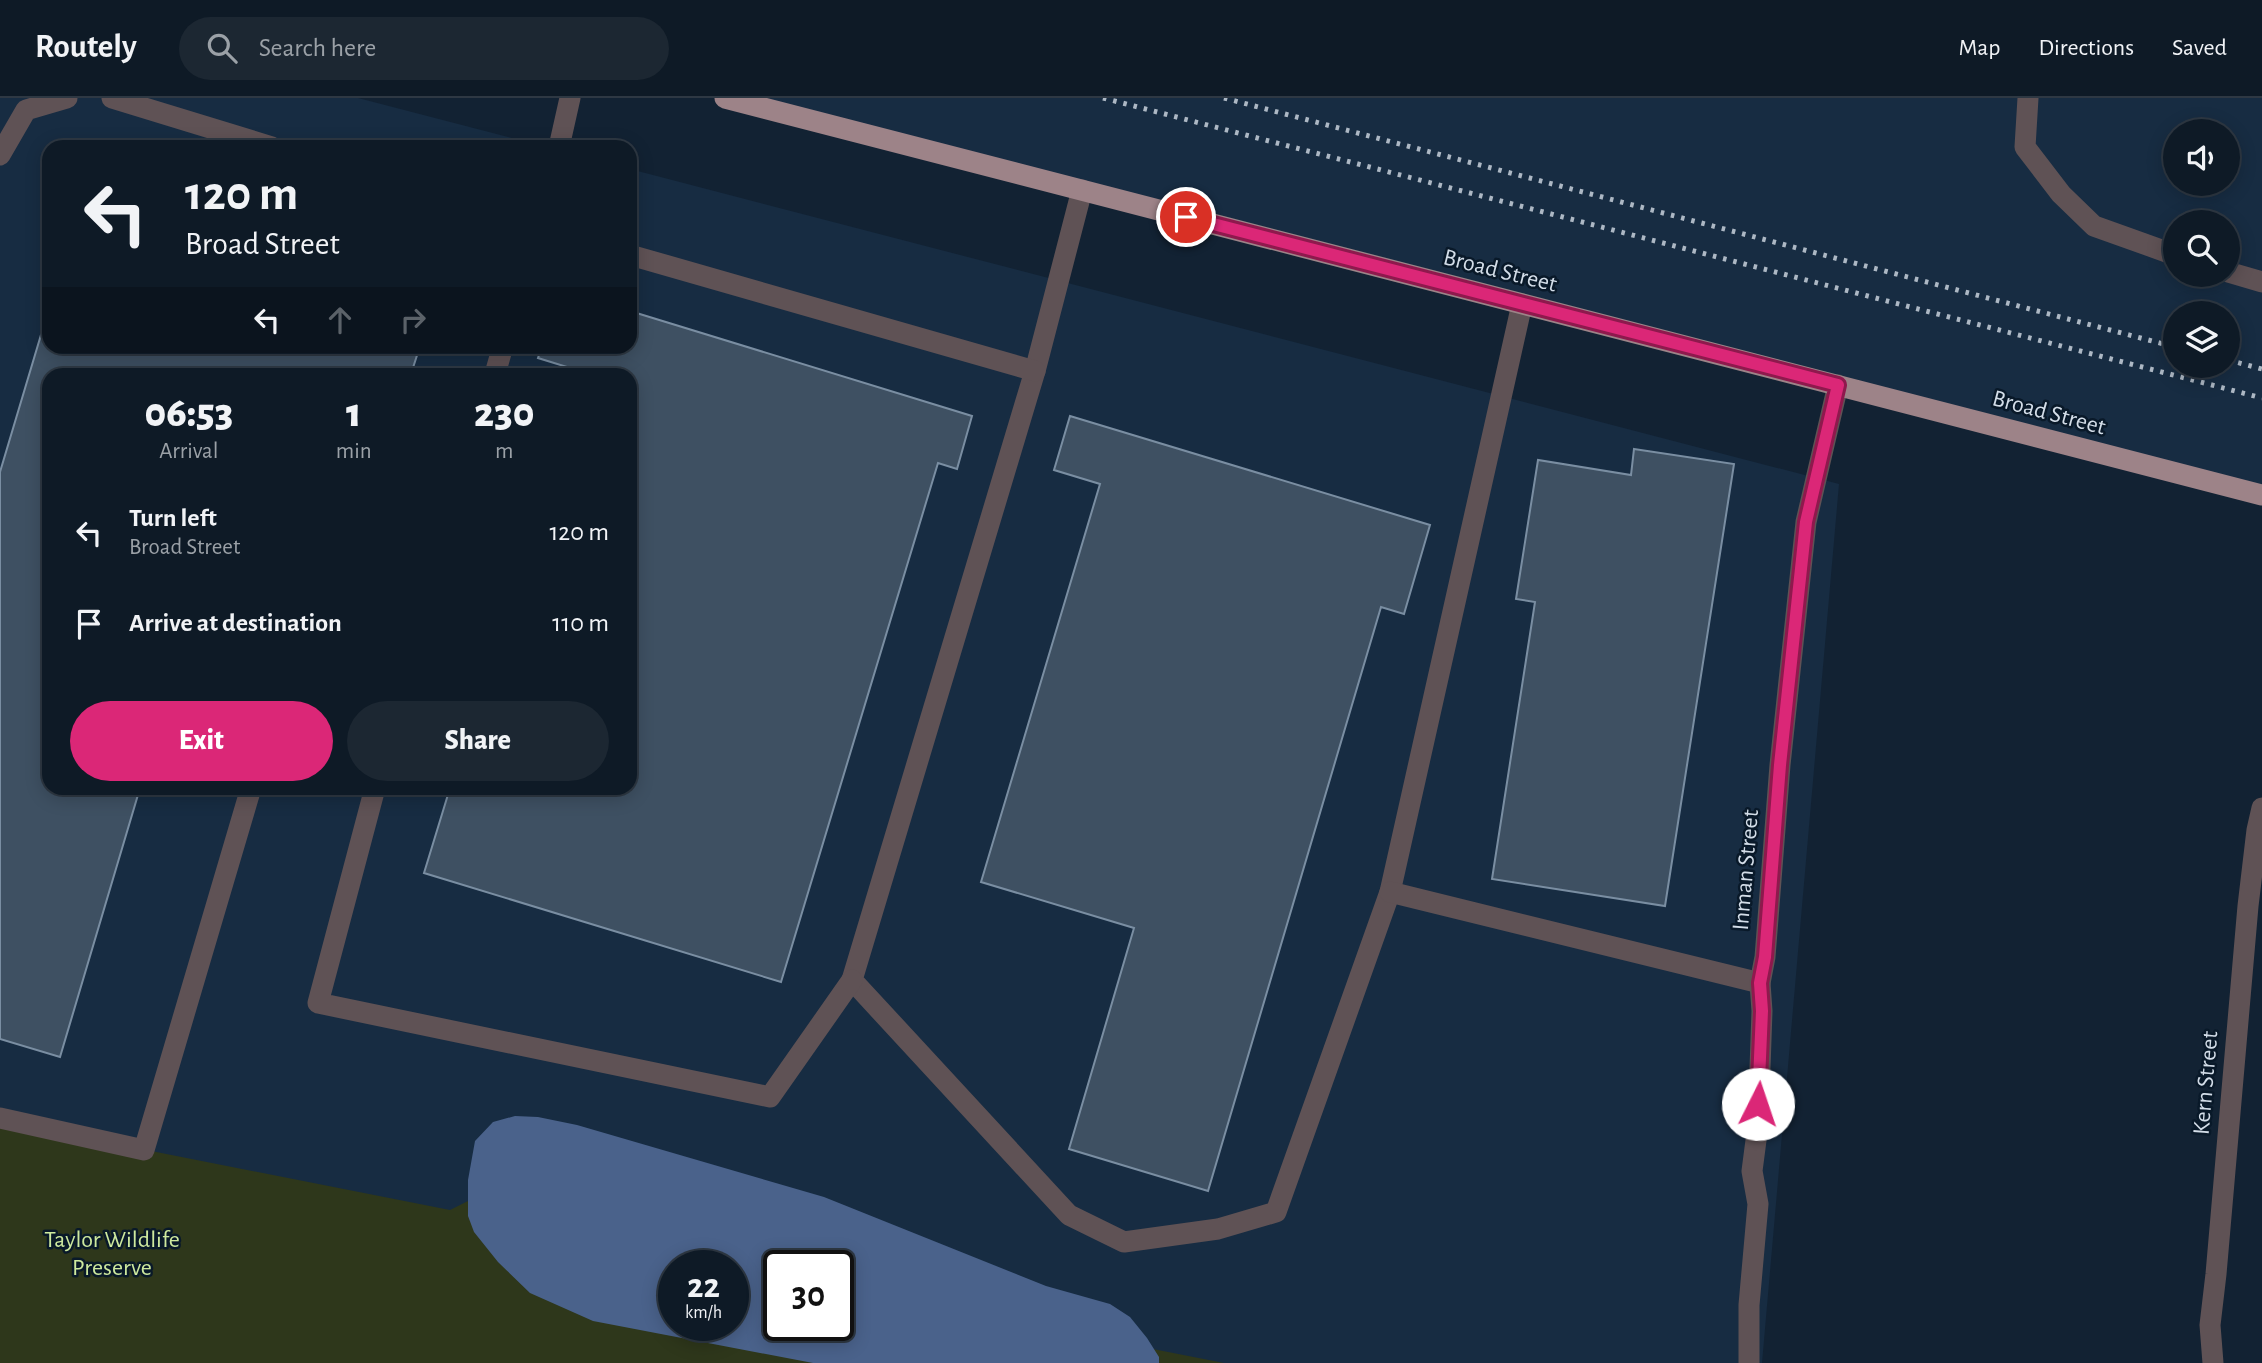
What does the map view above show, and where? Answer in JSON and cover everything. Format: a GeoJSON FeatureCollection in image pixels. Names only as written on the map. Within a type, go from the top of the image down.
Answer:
{"type":"FeatureCollection","features":[{"type":"Feature","properties":{"kind":"main road","name":"Broad Street"},"geometry":{"type":"LineString","coordinates":[[725,98],[2262,495]]}},
{"type":"Feature","properties":{"kind":"street"},"geometry":{"type":"LineString","coordinates":[[0,156],[26,110],[68,98]]}},
{"type":"Feature","properties":{"kind":"street"},"geometry":{"type":"LineString","coordinates":[[112,98],[249,140]]}},
{"type":"Feature","properties":{"kind":"street"},"geometry":{"type":"LineString","coordinates":[[561,140],[570,98]]}},
{"type":"Feature","properties":{"kind":"street"},"geometry":{"type":"LineString","coordinates":[[2028,98],[2025,147],[2061,194],[2094,226],[2163,251]]}},
{"type":"Feature","properties":{"kind":"street"},"geometry":{"type":"LineString","coordinates":[[373,795],[318,1003],[770,1097],[852,981],[1035,371],[1082,190]]}},
{"type":"Feature","properties":{"kind":"street"},"geometry":{"type":"LineString","coordinates":[[637,257],[1035,371]]}},
{"type":"Feature","properties":{"kind":"street"},"geometry":{"type":"LineString","coordinates":[[2240,276],[2262,282]]}},
{"type":"Feature","properties":{"kind":"street"},"geometry":{"type":"LineString","coordinates":[[852,981],[1069,1214],[1124,1242],[1218,1228],[1276,1212],[1390,892],[1522,303]]}},
{"type":"Feature","properties":{"kind":"street","name":"Inman Street"},"geometry":{"type":"LineString","coordinates":[[1749,1363],[1749,1305],[1758,1204],[1752,1171],[1758,1125],[1762,1011],[1760,983],[1765,957],[1780,765],[1806,522],[1838,385]]}},
{"type":"Feature","properties":{"kind":"street"},"geometry":{"type":"LineString","coordinates":[[0,1118],[144,1150],[249,795]]}},
{"type":"Feature","properties":{"kind":"street","name":"Kern Street"},"geometry":{"type":"LineString","coordinates":[[2213,1363],[2210,1325],[2217,1274],[2248,906],[2262,808]]}},
{"type":"Feature","properties":{"kind":"street"},"geometry":{"type":"LineString","coordinates":[[1390,892],[1760,983]]}},
{"type":"Feature","properties":{"kind":"shaded area"},"geometry":{"type":"Polygon","coordinates":[[[0,98],[358,98],[519,140],[42,140],[42,354],[637,354],[637,171],[1839,484],[1762,1363],[743,1363],[251,1311],[0,1242],[0,98]]]}},
{"type":"Feature","properties":{"kind":"shaded area"},"geometry":{"type":"Polygon","coordinates":[[[725,98],[2262,98],[2262,494],[725,98]]]}},
{"type":"Feature","properties":{"kind":"shaded area"},"geometry":{"type":"Polygon","coordinates":[[[515,1116],[538,1117],[577,1125],[824,1197],[1046,1286],[1110,1304],[1130,1317],[1159,1357],[1159,1363],[813,1363],[698,1341],[749,1341],[749,1250],[658,1250],[658,1333],[593,1321],[530,1293],[498,1262],[474,1232],[468,1216],[468,1180],[475,1141],[493,1122],[515,1116]]]}},
{"type":"Feature","properties":{"kind":"green space","name":"Taylor Wildlife Preserve"},"geometry":{"type":"Polygon","coordinates":[[[0,1121],[450,1210],[468,1201],[481,1216],[658,1261],[658,1341],[749,1341],[749,1325],[763,1325],[763,1341],[854,1341],[854,1290],[1224,1363],[0,1363],[0,1121]]]}},
{"type":"Feature","properties":{"kind":"building"},"geometry":{"type":"Polygon","coordinates":[[[637,313],[972,416],[957,469],[938,463],[781,982],[424,873],[448,795],[637,795],[637,368],[570,368],[538,358],[539,354],[637,354],[637,313]]]}},
{"type":"Feature","properties":{"kind":"building"},"geometry":{"type":"Polygon","coordinates":[[[42,331],[42,354],[417,354],[413,368],[42,368],[42,795],[138,795],[60,1057],[0,1039],[0,472],[42,331]]]}},
{"type":"Feature","properties":{"kind":"building"},"geometry":{"type":"Polygon","coordinates":[[[1070,416],[1430,525],[1404,614],[1381,607],[1208,1191],[1069,1149],[1134,928],[981,882],[1100,484],[1054,470],[1070,416]]]}},
{"type":"Feature","properties":{"kind":"building"},"geometry":{"type":"Polygon","coordinates":[[[1634,449],[1734,464],[1665,906],[1492,879],[1535,602],[1516,599],[1538,460],[1631,475],[1634,449]]]}},
{"type":"Feature","properties":{"kind":"railway"},"geometry":{"type":"LineString","coordinates":[[1103,98],[2262,398]]}},
{"type":"Feature","properties":{"kind":"railway"},"geometry":{"type":"LineString","coordinates":[[1224,98],[2163,344]]}},
{"type":"Feature","properties":{"kind":"railway"},"geometry":{"type":"LineString","coordinates":[[2240,363],[2262,369]]}},
{"type":"Feature","properties":{"kind":"route"},"geometry":{"type":"LineString","coordinates":[[1186,217],[1838,385],[1806,522],[1799,601],[1793,633],[1771,895],[1760,983],[1762,1011],[1758,1104]]}}]}
